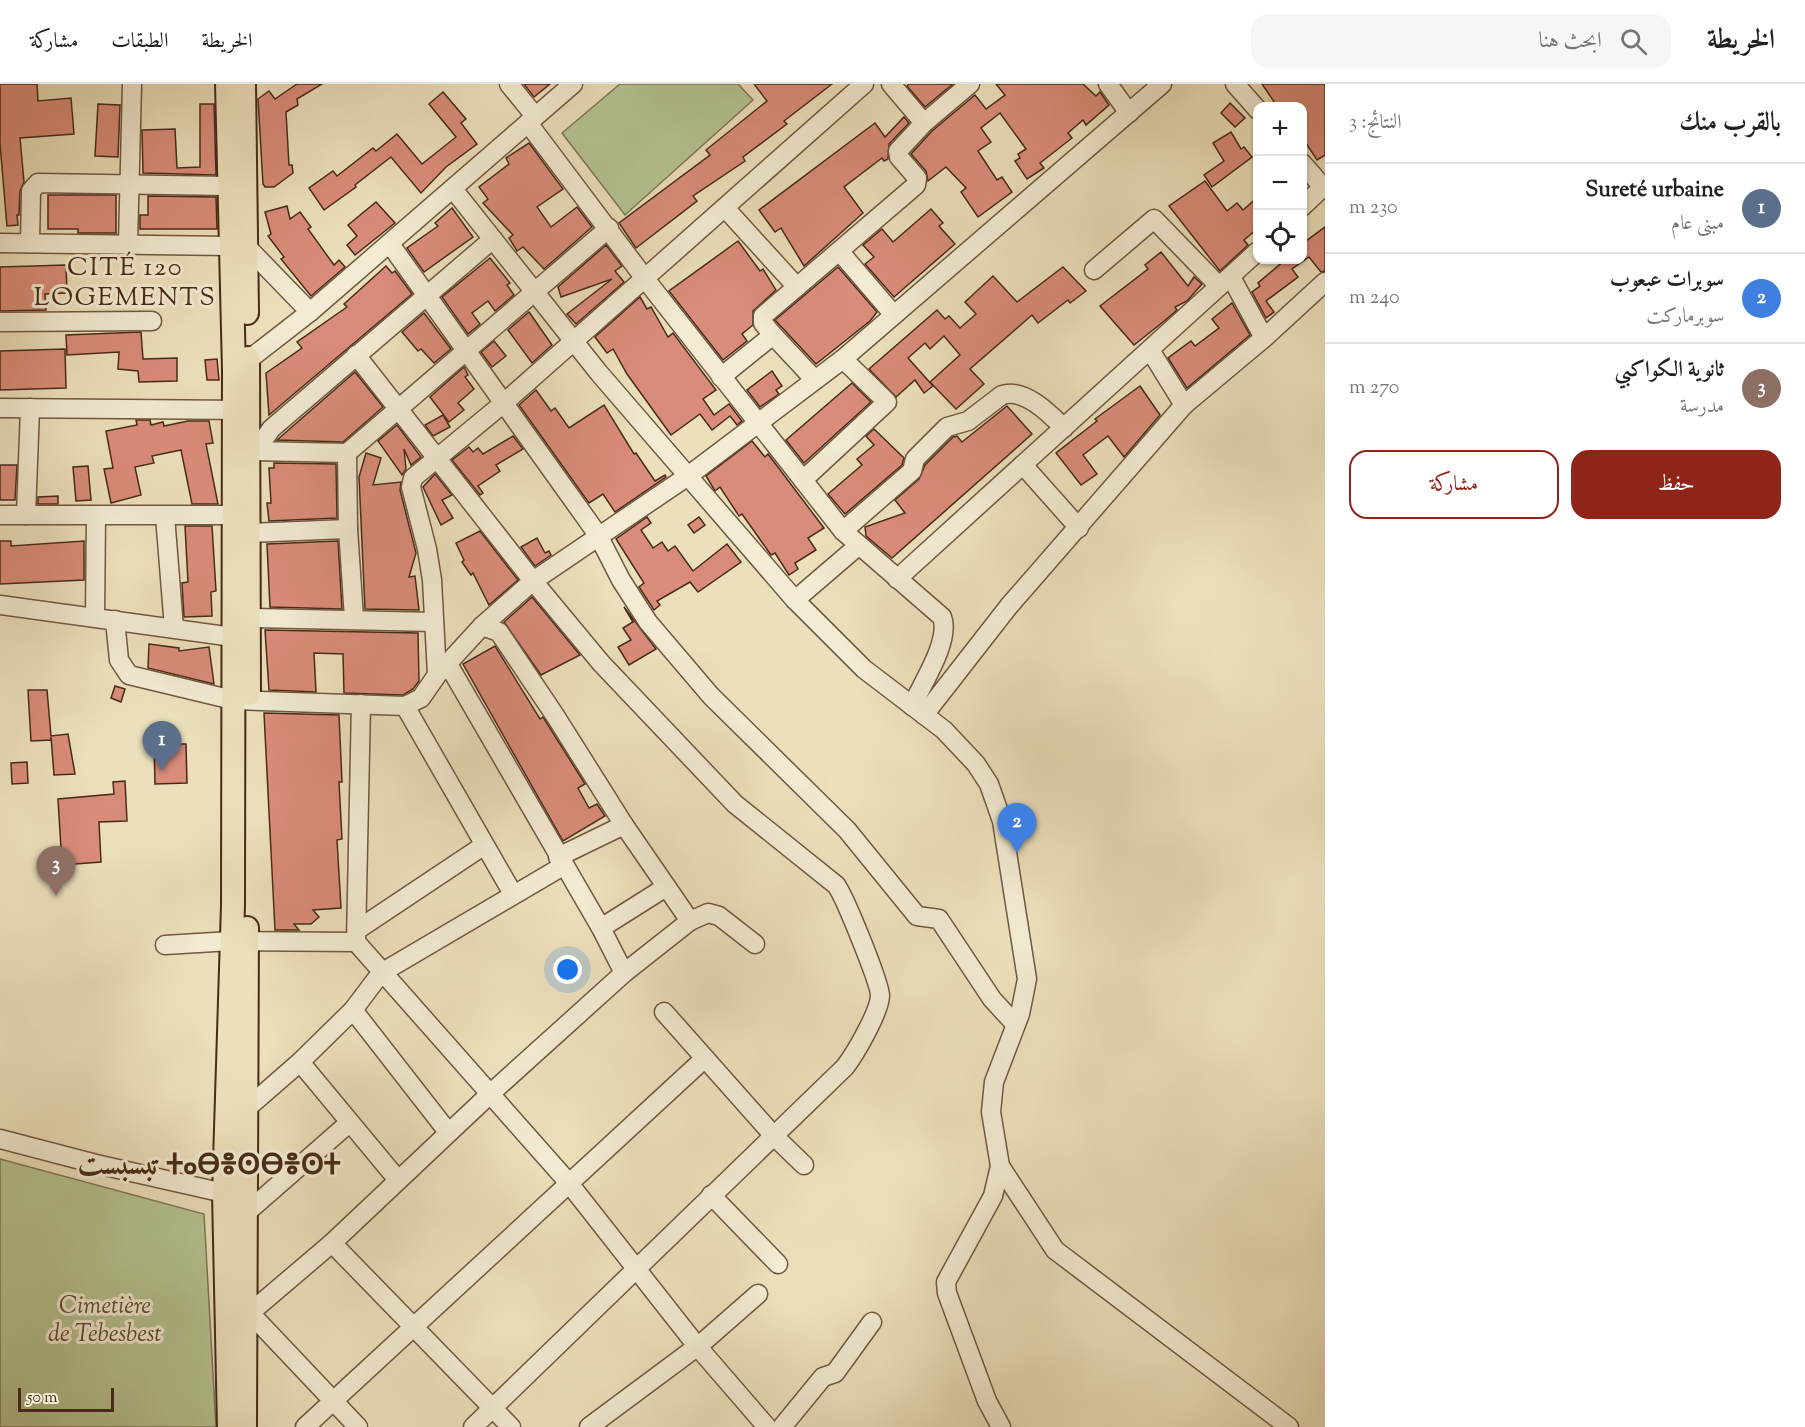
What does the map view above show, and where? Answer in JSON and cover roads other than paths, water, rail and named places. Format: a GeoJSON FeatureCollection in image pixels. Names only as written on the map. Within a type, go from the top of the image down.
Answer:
{"type":"FeatureCollection","features":[{"type":"Feature","properties":{"kind":"main road"},"geometry":{"type":"LineString","coordinates":[[227,84],[228,186],[237,245]]}},
{"type":"Feature","properties":{"kind":"main road"},"geometry":{"type":"LineString","coordinates":[[241,701],[233,637],[234,514],[242,410],[237,245],[244,84]]}},
{"type":"Feature","properties":{"kind":"main road"},"geometry":{"type":"LineString","coordinates":[[229,1427],[238,1200],[241,701],[249,618],[253,451],[242,410]]}},
{"type":"Feature","properties":{"kind":"main road"},"geometry":{"type":"LineString","coordinates":[[239,941],[245,1110],[238,1200],[248,1315],[245,1427]]}},
{"type":"Feature","properties":{"kind":"street"},"geometry":{"type":"LineString","coordinates":[[128,244],[132,84]]}},
{"type":"Feature","properties":{"kind":"street"},"geometry":{"type":"LineString","coordinates":[[508,84],[646,280],[843,531],[942,617],[945,624],[943,640],[918,711]]}},
{"type":"Feature","properties":{"kind":"street"},"geometry":{"type":"LineString","coordinates":[[241,366],[310,312],[573,84]]}},
{"type":"Feature","properties":{"kind":"street"},"geometry":{"type":"LineString","coordinates":[[624,973],[601,928],[442,670],[434,622],[429,559],[411,483],[436,458],[506,402],[646,280],[864,84]]}},
{"type":"Feature","properties":{"kind":"street"},"geometry":{"type":"LineString","coordinates":[[891,84],[924,123]]}},
{"type":"Feature","properties":{"kind":"street"},"geometry":{"type":"LineString","coordinates":[[815,380],[763,323],[764,316],[840,252],[876,217],[916,185],[917,178],[897,154],[924,123],[970,84]]}},
{"type":"Feature","properties":{"kind":"street"},"geometry":{"type":"LineString","coordinates":[[1108,84],[1129,113]]}},
{"type":"Feature","properties":{"kind":"street"},"geometry":{"type":"LineString","coordinates":[[115,620],[119,660],[129,675],[241,701],[405,706],[421,698],[442,670],[482,626],[533,581],[688,476],[843,359],[1162,84]]}},
{"type":"Feature","properties":{"kind":"street"},"geometry":{"type":"LineString","coordinates":[[1235,84],[1253,105]]}},
{"type":"Feature","properties":{"kind":"street"},"geometry":{"type":"LineString","coordinates":[[1307,168],[1324,186],[1307,202]]}},
{"type":"Feature","properties":{"kind":"street"},"geometry":{"type":"LineString","coordinates":[[30,243],[31,191],[38,183],[228,186]]}},
{"type":"Feature","properties":{"kind":"street"},"geometry":{"type":"LineString","coordinates":[[453,189],[573,342],[795,600],[864,669],[944,730],[976,764],[996,800],[1005,838],[1027,991],[994,1082],[991,1112],[1000,1166],[993,1196],[946,1282],[947,1293],[987,1401],[1001,1427]]}},
{"type":"Feature","properties":{"kind":"street"},"geometry":{"type":"LineString","coordinates":[[726,209],[797,287]]}},
{"type":"Feature","properties":{"kind":"street"},"geometry":{"type":"LineString","coordinates":[[1094,270],[1154,219],[1225,281],[1264,338]]}},
{"type":"Feature","properties":{"kind":"street"},"geometry":{"type":"LineString","coordinates":[[253,451],[347,453],[609,228]]}},
{"type":"Feature","properties":{"kind":"street"},"geometry":{"type":"LineString","coordinates":[[253,451],[271,429],[493,240]]}},
{"type":"Feature","properties":{"kind":"street"},"geometry":{"type":"LineString","coordinates":[[0,243],[237,245],[310,312]]}},
{"type":"Feature","properties":{"kind":"street"},"geometry":{"type":"LineString","coordinates":[[390,243],[506,402],[598,535],[621,580],[648,622],[711,696],[847,830],[917,916],[939,919],[993,999],[1015,1024]]}},
{"type":"Feature","properties":{"kind":"street"},"geometry":{"type":"LineString","coordinates":[[840,252],[894,315]]}},
{"type":"Feature","properties":{"kind":"street"},"geometry":{"type":"LineString","coordinates":[[897,579],[1253,255]]}},
{"type":"Feature","properties":{"kind":"street"},"geometry":{"type":"LineString","coordinates":[[918,711],[1184,405],[1264,338],[1325,282]]}},
{"type":"Feature","properties":{"kind":"street"},"geometry":{"type":"LineString","coordinates":[[0,322],[152,321]]}},
{"type":"Feature","properties":{"kind":"street"},"geometry":{"type":"LineString","coordinates":[[721,377],[773,335]]}},
{"type":"Feature","properties":{"kind":"street"},"geometry":{"type":"LineString","coordinates":[[1150,350],[1184,405]]}},
{"type":"Feature","properties":{"kind":"street"},"geometry":{"type":"LineString","coordinates":[[356,355],[396,409],[601,663],[735,804],[822,873],[843,896],[879,989],[880,999],[850,1060],[473,1427]]}},
{"type":"Feature","properties":{"kind":"street"},"geometry":{"type":"LineString","coordinates":[[803,480],[887,402],[843,359]]}},
{"type":"Feature","properties":{"kind":"street"},"geometry":{"type":"LineString","coordinates":[[843,531],[912,471],[920,453],[946,427],[968,421],[1002,395],[1009,393],[1039,405],[1064,428]]}},
{"type":"Feature","properties":{"kind":"street"},"geometry":{"type":"LineString","coordinates":[[0,408],[242,410]]}},
{"type":"Feature","properties":{"kind":"street"},"geometry":{"type":"LineString","coordinates":[[26,515],[30,408]]}},
{"type":"Feature","properties":{"kind":"street"},"geometry":{"type":"LineString","coordinates":[[347,453],[348,529],[354,618]]}},
{"type":"Feature","properties":{"kind":"street"},"geometry":{"type":"LineString","coordinates":[[1023,465],[1079,528]]}},
{"type":"Feature","properties":{"kind":"street"},"geometry":{"type":"LineString","coordinates":[[0,515],[234,514]]}},
{"type":"Feature","properties":{"kind":"street"},"geometry":{"type":"LineString","coordinates":[[95,618],[96,516]]}},
{"type":"Feature","properties":{"kind":"street"},"geometry":{"type":"LineString","coordinates":[[165,516],[174,628]]}},
{"type":"Feature","properties":{"kind":"street"},"geometry":{"type":"LineString","coordinates":[[250,533],[348,529]]}},
{"type":"Feature","properties":{"kind":"street"},"geometry":{"type":"LineString","coordinates":[[795,600],[858,546]]}},
{"type":"Feature","properties":{"kind":"street"},"geometry":{"type":"LineString","coordinates":[[0,605],[233,637]]}},
{"type":"Feature","properties":{"kind":"street"},"geometry":{"type":"LineString","coordinates":[[249,618],[354,618],[434,622]]}},
{"type":"Feature","properties":{"kind":"street"},"geometry":{"type":"LineString","coordinates":[[482,626],[499,632],[624,825],[690,921]]}},
{"type":"Feature","properties":{"kind":"street"},"geometry":{"type":"LineString","coordinates":[[361,704],[357,936],[381,973],[568,1182],[697,1346],[767,1427]]}},
{"type":"Feature","properties":{"kind":"street"},"geometry":{"type":"LineString","coordinates":[[405,706],[483,846],[513,894]]}},
{"type":"Feature","properties":{"kind":"street"},"geometry":{"type":"LineString","coordinates":[[245,1110],[300,1062],[353,1010],[381,973],[624,825]]}},
{"type":"Feature","properties":{"kind":"street"},"geometry":{"type":"LineString","coordinates":[[165,945],[357,936],[483,846]]}},
{"type":"Feature","properties":{"kind":"street"},"geometry":{"type":"LineString","coordinates":[[601,928],[666,887]]}},
{"type":"Feature","properties":{"kind":"street"},"geometry":{"type":"LineString","coordinates":[[358,1427],[248,1315],[332,1243],[448,1132],[624,973],[690,921],[708,913],[719,916],[755,944]]}},
{"type":"Feature","properties":{"kind":"street"},"geometry":{"type":"LineString","coordinates":[[353,1010],[448,1132]]}},
{"type":"Feature","properties":{"kind":"street"},"geometry":{"type":"LineString","coordinates":[[664,1012],[774,1136],[804,1165]]}},
{"type":"Feature","properties":{"kind":"street"},"geometry":{"type":"LineString","coordinates":[[305,1427],[704,1059]]}},
{"type":"Feature","properties":{"kind":"street"},"geometry":{"type":"LineString","coordinates":[[300,1062],[398,1180]]}},
{"type":"Feature","properties":{"kind":"street"},"geometry":{"type":"LineString","coordinates":[[0,1139],[238,1200],[349,1123]]}},
{"type":"Feature","properties":{"kind":"street"},"geometry":{"type":"LineString","coordinates":[[1000,1166],[1055,1250],[1289,1427]]}},
{"type":"Feature","properties":{"kind":"street"},"geometry":{"type":"LineString","coordinates":[[711,1195],[778,1264]]}},
{"type":"Feature","properties":{"kind":"street"},"geometry":{"type":"LineString","coordinates":[[332,1243],[511,1427]]}},
{"type":"Feature","properties":{"kind":"street"},"geometry":{"type":"LineString","coordinates":[[589,1427],[697,1346],[758,1294]]}},
{"type":"Feature","properties":{"kind":"street"},"geometry":{"type":"LineString","coordinates":[[782,1427],[823,1377],[835,1373],[872,1322]]}},
{"type":"Feature","properties":{"kind":"place","name":"Sureté urbaine"},"geometry":{"type":"Point","coordinates":[162,771]}},
{"type":"Feature","properties":{"kind":"place","name":"سوبرات عبعوب"},"geometry":{"type":"Point","coordinates":[1017,853]}},
{"type":"Feature","properties":{"kind":"place","name":"ثانوية الكواكبي"},"geometry":{"type":"Point","coordinates":[56,896]}},
{"type":"Feature","properties":{"kind":"district","name":"CITÉ 120 LOGEMENTS"},"geometry":{"type":"Point","coordinates":[125,283]}},
{"type":"Feature","properties":{"kind":"district","name":"تبسبست ⵜⴰⴱⴻⵙⴱⴻⵙⵜ"},"geometry":{"type":"Point","coordinates":[209,1166]}},
{"type":"Feature","properties":{"kind":"park label","name":"Cimetière de Tebesbest"},"geometry":{"type":"Point","coordinates":[105,1321]}}]}
